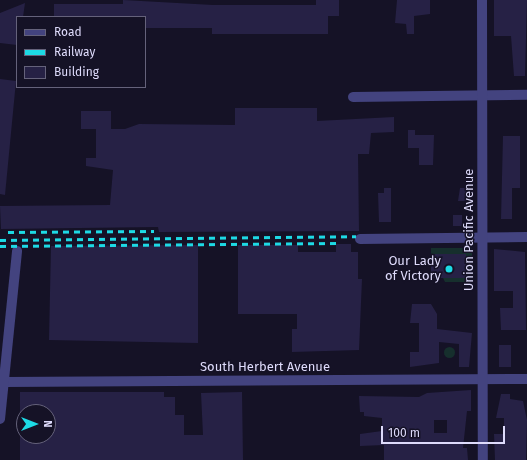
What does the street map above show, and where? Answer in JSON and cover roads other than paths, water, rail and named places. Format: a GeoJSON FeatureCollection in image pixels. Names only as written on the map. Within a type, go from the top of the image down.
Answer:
{"type":"FeatureCollection","features":[{"type":"Feature","properties":{"kind":"street","name":"Union Pacific Avenue"},"geometry":{"type":"LineString","coordinates":[[482,0],[483,460]]}},
{"type":"Feature","properties":{"kind":"street"},"geometry":{"type":"LineString","coordinates":[[353,97],[527,95]]}},
{"type":"Feature","properties":{"kind":"street"},"geometry":{"type":"LineString","coordinates":[[360,239],[482,236],[527,237]]}},
{"type":"Feature","properties":{"kind":"street"},"geometry":{"type":"LineString","coordinates":[[0,419],[17,251]]}},
{"type":"Feature","properties":{"kind":"street","name":"South Herbert Avenue"},"geometry":{"type":"LineString","coordinates":[[4,382],[483,377],[527,379]]}},
{"type":"Feature","properties":{"kind":"railway"},"geometry":{"type":"LineString","coordinates":[[8,232],[154,231]]}},
{"type":"Feature","properties":{"kind":"railway"},"geometry":{"type":"LineString","coordinates":[[0,240],[356,236]]}},
{"type":"Feature","properties":{"kind":"railway"},"geometry":{"type":"LineString","coordinates":[[0,246],[339,243]]}},
{"type":"Feature","properties":{"kind":"place","name":"Our Lady of Victory"},"geometry":{"type":"Point","coordinates":[449,269]}}]}
